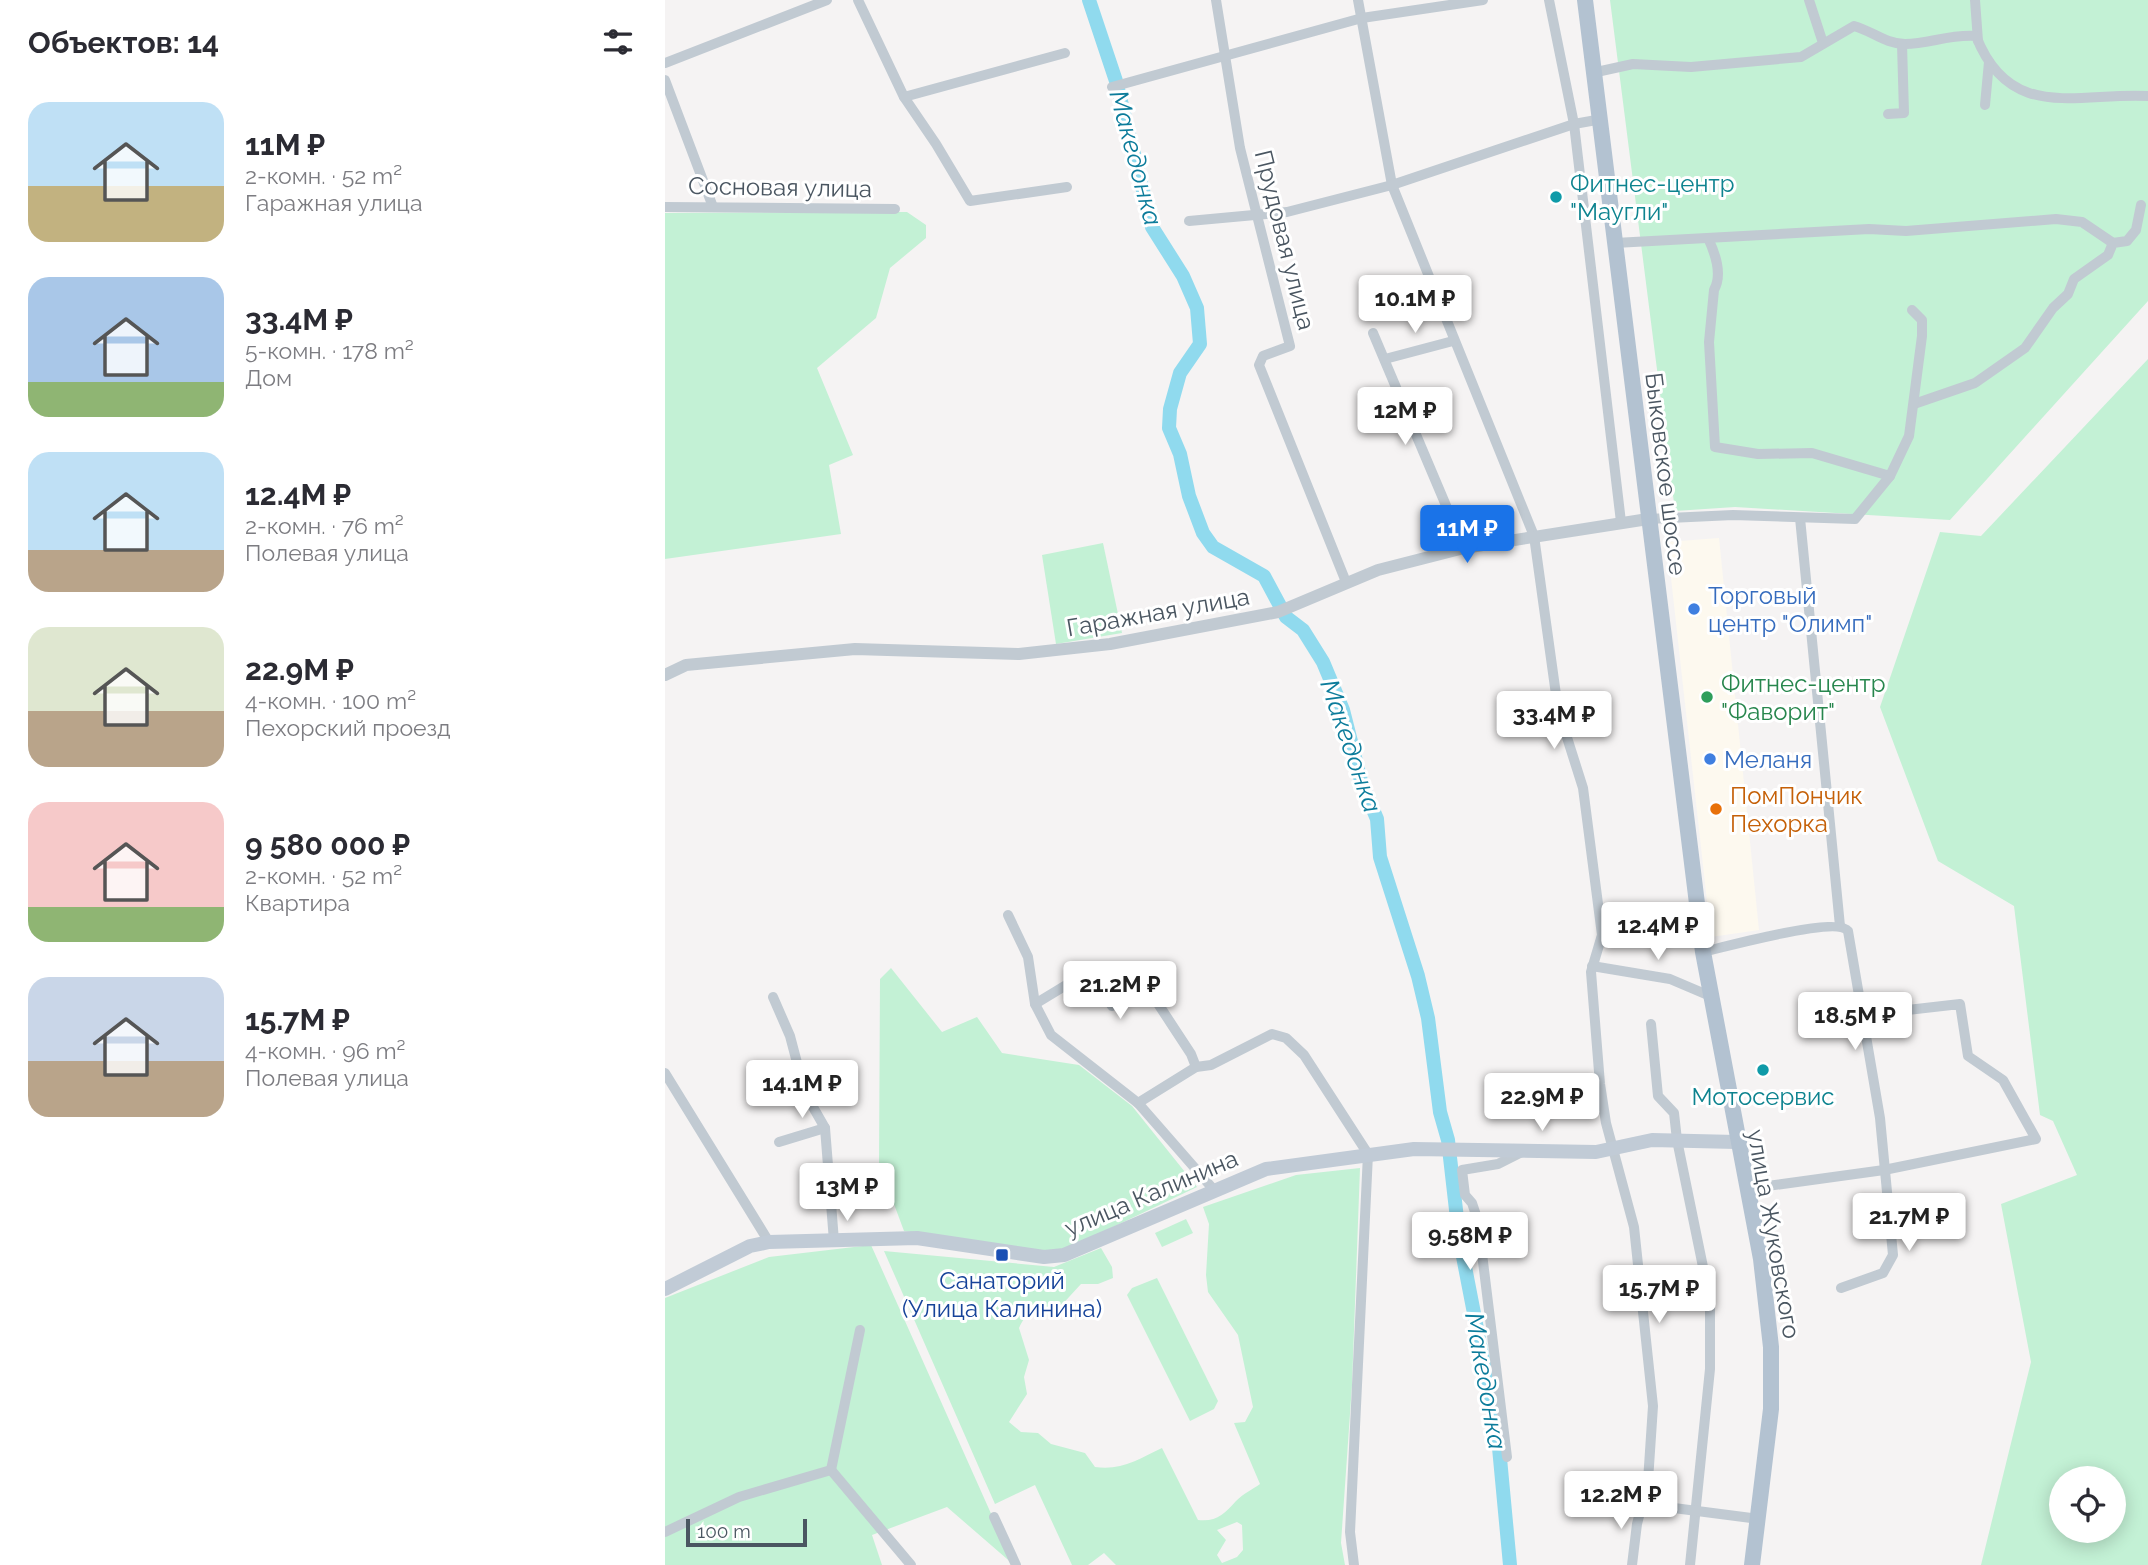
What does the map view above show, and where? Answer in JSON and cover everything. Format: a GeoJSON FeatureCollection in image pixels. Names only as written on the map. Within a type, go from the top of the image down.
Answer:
{"type":"FeatureCollection","features":[{"type":"Feature","properties":{"kind":"main road","name":"Быковское шоссе"},"geometry":{"type":"LineString","coordinates":[[1585,0],[1592,73],[1602,119],[1647,519],[1710,996]]}},
{"type":"Feature","properties":{"kind":"main road","name":"улица Жуковского"},"geometry":{"type":"LineString","coordinates":[[1710,996],[1736,1142],[1761,1259],[1772,1347],[1770,1409],[1752,1565]]}},
{"type":"Feature","properties":{"kind":"main road","name":"улица Калинина"},"geometry":{"type":"LineString","coordinates":[[665,1289],[750,1246],[769,1242],[917,1238],[1044,1257],[1064,1255],[1266,1169],[1368,1154],[1449,1149],[1613,1150],[1636,1142],[1736,1142]]}},
{"type":"Feature","properties":{"kind":"street"},"geometry":{"type":"LineString","coordinates":[[665,63],[827,0]]}},
{"type":"Feature","properties":{"kind":"street"},"geometry":{"type":"LineString","coordinates":[[858,0],[904,97],[970,201],[1067,187]]}},
{"type":"Feature","properties":{"kind":"street","name":"Прудовая улица"},"geometry":{"type":"LineString","coordinates":[[1216,0],[1229,90],[1255,215],[1290,346],[1263,356],[1259,365],[1346,582]]}},
{"type":"Feature","properties":{"kind":"street"},"geometry":{"type":"LineString","coordinates":[[1358,0],[1392,186],[1534,536],[1558,709],[1583,788],[1602,935],[1592,966],[1592,1009],[1600,1084],[1613,1150],[1634,1227],[1650,1363],[1653,1428],[1632,1565]]}},
{"type":"Feature","properties":{"kind":"street"},"geometry":{"type":"LineString","coordinates":[[1117,85],[1362,18],[1452,1],[1483,0]]}},
{"type":"Feature","properties":{"kind":"street"},"geometry":{"type":"LineString","coordinates":[[1549,0],[1574,124],[1621,522]]}},
{"type":"Feature","properties":{"kind":"street"},"geometry":{"type":"LineString","coordinates":[[1809,0],[1823,43]]}},
{"type":"Feature","properties":{"kind":"street"},"geometry":{"type":"LineString","coordinates":[[1975,0],[1978,42]]}},
{"type":"Feature","properties":{"kind":"street"},"geometry":{"type":"LineString","coordinates":[[1592,73],[1633,64],[1691,67],[1801,57],[1854,26],[1887,41],[1902,44],[1952,35],[1976,36],[1995,73],[2011,83],[2050,99],[2148,96]]}},
{"type":"Feature","properties":{"kind":"street"},"geometry":{"type":"LineString","coordinates":[[1888,114],[1903,113],[1902,44]]}},
{"type":"Feature","properties":{"kind":"street"},"geometry":{"type":"LineString","coordinates":[[904,97],[1065,53]]}},
{"type":"Feature","properties":{"kind":"street"},"geometry":{"type":"LineString","coordinates":[[1985,105],[1989,62]]}},
{"type":"Feature","properties":{"kind":"street"},"geometry":{"type":"LineString","coordinates":[[665,80],[713,207]]}},
{"type":"Feature","properties":{"kind":"street"},"geometry":{"type":"LineString","coordinates":[[1189,221],[1287,212],[1392,186],[1574,124],[1602,119]]}},
{"type":"Feature","properties":{"kind":"street"},"geometry":{"type":"LineString","coordinates":[[1615,243],[1869,229],[1906,231],[2056,219],[2082,222],[2113,243],[2127,241],[2136,230],[2141,205]]}},
{"type":"Feature","properties":{"kind":"street","name":"Сосновая улица"},"geometry":{"type":"LineString","coordinates":[[665,207],[895,209]]}},
{"type":"Feature","properties":{"kind":"street"},"geometry":{"type":"LineString","coordinates":[[1708,238],[1716,253],[1718,282],[1714,290],[1709,342],[1715,447],[1758,454],[1812,453],[1890,476]]}},
{"type":"Feature","properties":{"kind":"street"},"geometry":{"type":"LineString","coordinates":[[1913,404],[1975,383],[2025,348],[2053,308],[2068,294],[2074,279],[2108,255],[2113,243]]}},
{"type":"Feature","properties":{"kind":"street"},"geometry":{"type":"LineString","coordinates":[[1647,519],[1733,515],[1855,519],[1890,476],[1909,436],[1922,320],[1912,310]]}},
{"type":"Feature","properties":{"kind":"street"},"geometry":{"type":"LineString","coordinates":[[1373,333],[1464,548]]}},
{"type":"Feature","properties":{"kind":"street"},"geometry":{"type":"LineString","coordinates":[[1385,359],[1454,341]]}},
{"type":"Feature","properties":{"kind":"street","name":"Гаражная улица"},"geometry":{"type":"LineString","coordinates":[[665,675],[686,665],[855,649],[1049,652],[1175,633],[1282,610],[1377,570],[1464,548],[1647,519]]}},
{"type":"Feature","properties":{"kind":"street"},"geometry":{"type":"LineString","coordinates":[[1800,519],[1844,929],[1864,1015],[1881,1118],[1893,1255],[1883,1273],[1841,1288]]}},
{"type":"Feature","properties":{"kind":"street"},"geometry":{"type":"LineString","coordinates":[[1008,915],[1028,957],[1035,1004],[1059,1043],[1138,1103],[1214,1190]]}},
{"type":"Feature","properties":{"kind":"street"},"geometry":{"type":"LineString","coordinates":[[1703,953],[1747,940],[1844,929]]}},
{"type":"Feature","properties":{"kind":"street"},"geometry":{"type":"LineString","coordinates":[[1592,966],[1670,979],[1710,996]]}},
{"type":"Feature","properties":{"kind":"street"},"geometry":{"type":"LineString","coordinates":[[1035,1004],[1086,973],[1093,976],[1112,1006],[1140,993],[1151,993],[1191,1054],[1196,1067]]}},
{"type":"Feature","properties":{"kind":"street"},"geometry":{"type":"LineString","coordinates":[[773,997],[790,1036],[804,1093],[825,1128],[834,1241]]}},
{"type":"Feature","properties":{"kind":"street"},"geometry":{"type":"LineString","coordinates":[[1746,1189],[1884,1170],[2036,1139],[2003,1080],[1968,1056],[1960,1004],[1864,1015]]}},
{"type":"Feature","properties":{"kind":"street"},"geometry":{"type":"LineString","coordinates":[[1651,1024],[1658,1096],[1674,1113],[1677,1140],[1710,1301],[1710,1369],[1690,1565]]}},
{"type":"Feature","properties":{"kind":"street"},"geometry":{"type":"LineString","coordinates":[[1138,1103],[1196,1067],[1211,1065],[1272,1034],[1286,1038],[1304,1055],[1368,1154],[1350,1532],[1354,1565]]}},
{"type":"Feature","properties":{"kind":"street"},"geometry":{"type":"LineString","coordinates":[[665,1073],[769,1242]]}},
{"type":"Feature","properties":{"kind":"street"},"geometry":{"type":"LineString","coordinates":[[779,1142],[825,1128]]}},
{"type":"Feature","properties":{"kind":"street"},"geometry":{"type":"LineString","coordinates":[[1507,1457],[1479,1229],[1472,1203],[1465,1195],[1462,1170],[1498,1164],[1524,1150]]}},
{"type":"Feature","properties":{"kind":"street"},"geometry":{"type":"LineString","coordinates":[[831,1469],[860,1330]]}},
{"type":"Feature","properties":{"kind":"street"},"geometry":{"type":"LineString","coordinates":[[665,1532],[739,1497],[831,1469]]}},
{"type":"Feature","properties":{"kind":"street"},"geometry":{"type":"LineString","coordinates":[[831,1469],[911,1565]]}},
{"type":"Feature","properties":{"kind":"street"},"geometry":{"type":"LineString","coordinates":[[1643,1504],[1759,1519]]}},
{"type":"Feature","properties":{"kind":"street"},"geometry":{"type":"LineString","coordinates":[[994,1517],[1016,1565]]}},
{"type":"Feature","properties":{"kind":"shaded area"},"geometry":{"type":"Polygon","coordinates":[[[1719,538],[1759,930],[1711,937],[1667,542],[1719,538]]]}},
{"type":"Feature","properties":{"kind":"green space"},"geometry":{"type":"Polygon","coordinates":[[[1610,0],[2148,0],[2148,301],[1950,520],[1735,507],[1675,511],[1610,0]]]}},
{"type":"Feature","properties":{"kind":"green space"},"geometry":{"type":"Polygon","coordinates":[[[907,212],[926,225],[926,238],[890,268],[876,318],[817,368],[853,455],[829,465],[841,534],[665,559],[665,213],[907,212]]]}},
{"type":"Feature","properties":{"kind":"green space"},"geometry":{"type":"Polygon","coordinates":[[[2148,359],[2148,1565],[1981,1565],[2031,1362],[2001,1204],[2077,1175],[2053,1121],[2040,1115],[2014,906],[1938,861],[1880,707],[1940,532],[1981,536],[2148,359]]]}},
{"type":"Feature","properties":{"kind":"green space"},"geometry":{"type":"Polygon","coordinates":[[[1103,543],[1122,633],[1056,644],[1042,555],[1103,543]]]}},
{"type":"Feature","properties":{"kind":"green space"},"geometry":{"type":"Polygon","coordinates":[[[1544,713],[1546,726],[1522,729],[1521,716],[1544,713]]]}},
{"type":"Feature","properties":{"kind":"green space"},"geometry":{"type":"Polygon","coordinates":[[[891,968],[942,1032],[977,1017],[1002,1053],[1079,1065],[1132,1106],[1197,1187],[1067,1249],[1047,1253],[904,1231],[879,1164],[880,979],[891,968]]]}},
{"type":"Feature","properties":{"kind":"green space"},"geometry":{"type":"Polygon","coordinates":[[[1360,1168],[1352,1385],[1341,1543],[1345,1565],[1116,1565],[1104,1553],[1088,1565],[1072,1565],[1035,1485],[995,1504],[884,1251],[1054,1267],[1101,1248],[1112,1267],[1113,1278],[1098,1284],[1081,1284],[1058,1309],[1034,1310],[1019,1328],[1029,1360],[1024,1377],[1027,1394],[1009,1422],[1021,1432],[1038,1433],[1051,1444],[1085,1453],[1095,1467],[1122,1466],[1162,1448],[1198,1520],[1210,1520],[1224,1513],[1239,1498],[1260,1484],[1234,1423],[1245,1422],[1253,1407],[1238,1335],[1208,1292],[1206,1275],[1209,1224],[1203,1207],[1296,1175],[1360,1168]],[[1237,1522],[1217,1530],[1226,1540],[1217,1555],[1222,1563],[1237,1557],[1243,1550],[1242,1525],[1237,1522]]]}},
{"type":"Feature","properties":{"kind":"green space"},"geometry":{"type":"Polygon","coordinates":[[[1186,1219],[1193,1233],[1162,1247],[1155,1233],[1186,1219]]]}},
{"type":"Feature","properties":{"kind":"green space"},"geometry":{"type":"Polygon","coordinates":[[[871,1245],[1014,1565],[947,1507],[872,1535],[882,1565],[665,1565],[665,1298],[769,1257],[871,1245]]]}},
{"type":"Feature","properties":{"kind":"green space"},"geometry":{"type":"Polygon","coordinates":[[[1157,1278],[1218,1401],[1214,1409],[1190,1421],[1127,1295],[1132,1288],[1157,1278]]]}},
{"type":"Feature","properties":{"kind":"waterway","name":"Македонка"},"geometry":{"type":"LineString","coordinates":[[1089,0],[1116,81],[1152,227],[1183,276],[1197,308],[1200,344],[1180,373],[1170,409],[1169,428],[1180,454],[1189,496],[1203,533],[1213,547],[1264,576],[1286,617],[1303,630],[1323,662],[1343,710],[1361,781],[1377,819],[1380,857],[1418,976],[1428,1018],[1440,1112],[1448,1140],[1459,1236],[1498,1437],[1510,1565]]}},
{"type":"Feature","properties":{"kind":"place","name":"Фитнес-центр \"Маугли\""},"geometry":{"type":"Point","coordinates":[1556,197]}},
{"type":"Feature","properties":{"kind":"place","name":"Торговый центр \"Олимп\""},"geometry":{"type":"Point","coordinates":[1694,609]}},
{"type":"Feature","properties":{"kind":"place","name":"Фитнес-центр \"Фаворит\""},"geometry":{"type":"Point","coordinates":[1707,697]}},
{"type":"Feature","properties":{"kind":"place","name":"Меланя"},"geometry":{"type":"Point","coordinates":[1710,759]}},
{"type":"Feature","properties":{"kind":"place","name":"ПомПончик Пехорка"},"geometry":{"type":"Point","coordinates":[1716,809]}},
{"type":"Feature","properties":{"kind":"place","name":"Мотосервис"},"geometry":{"type":"Point","coordinates":[1763,1070]}},
{"type":"Feature","properties":{"kind":"place","name":"Санаторий (Улица Калинина)"},"geometry":{"type":"Point","coordinates":[1002,1255]}}]}
